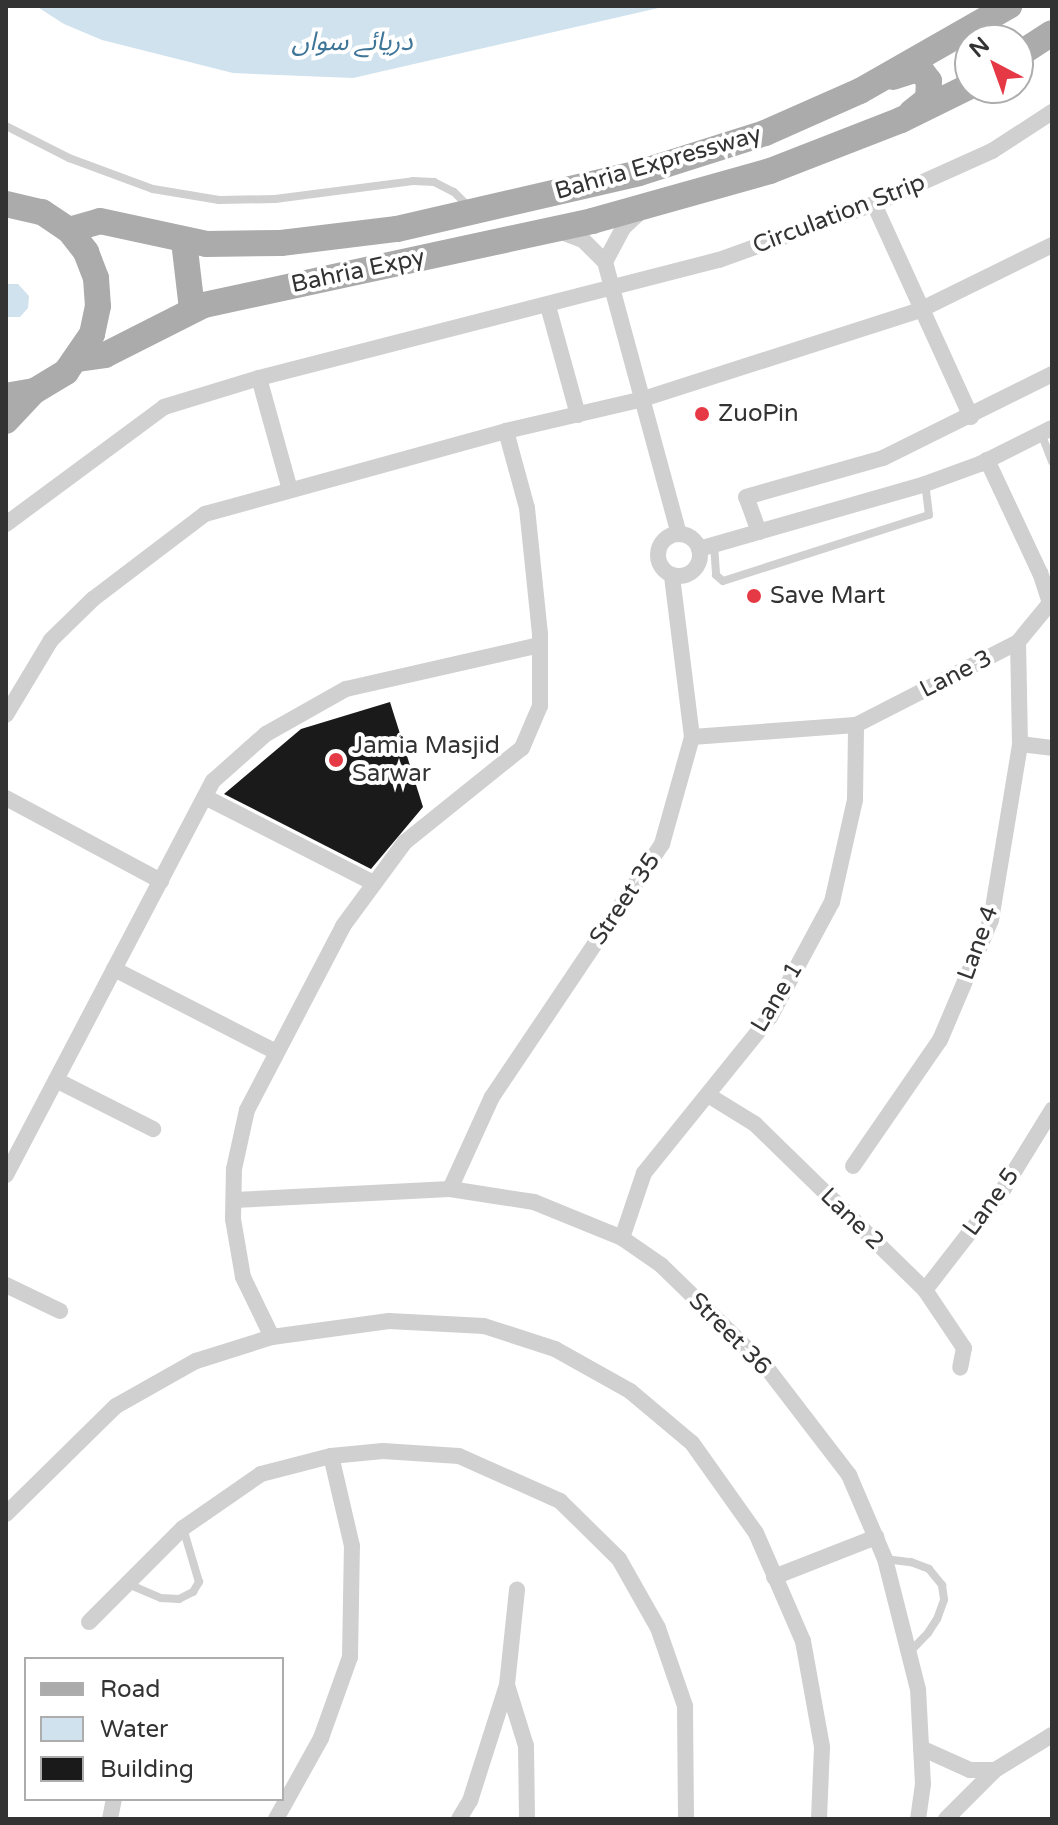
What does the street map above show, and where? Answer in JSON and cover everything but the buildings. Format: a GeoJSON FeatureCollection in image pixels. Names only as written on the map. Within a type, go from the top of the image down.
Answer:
{"type":"FeatureCollection","features":[{"type":"Feature","properties":{"kind":"main road"},"geometry":{"type":"LineString","coordinates":[[988,24],[1008,7]]}},
{"type":"Feature","properties":{"kind":"main road","name":"Bahria Expressway"},"geometry":{"type":"LineString","coordinates":[[281,243],[397,229],[473,212],[667,164],[765,133],[860,91],[1008,7]]}},
{"type":"Feature","properties":{"kind":"main road"},"geometry":{"type":"LineString","coordinates":[[1034,44],[1052,33]]}},
{"type":"Feature","properties":{"kind":"main road"},"geometry":{"type":"LineString","coordinates":[[860,91],[901,73],[923,73],[930,84],[928,99],[901,120]]}},
{"type":"Feature","properties":{"kind":"main road","name":"Bahria Expressway"},"geometry":{"type":"LineString","coordinates":[[647,207],[770,171],[901,120],[954,94]]}},
{"type":"Feature","properties":{"kind":"main road"},"geometry":{"type":"LineString","coordinates":[[6,204],[42,212],[69,230],[86,252],[97,292],[92,334],[78,359],[58,378],[34,391],[6,396]]}},
{"type":"Feature","properties":{"kind":"main road","name":"Bahria Expy"},"geometry":{"type":"LineString","coordinates":[[78,359],[105,355],[192,309],[647,207]]}},
{"type":"Feature","properties":{"kind":"main road","name":"Bahria Expy"},"geometry":{"type":"LineString","coordinates":[[69,230],[100,221],[184,241],[281,243]]}},
{"type":"Feature","properties":{"kind":"main road"},"geometry":{"type":"LineString","coordinates":[[184,241],[192,309]]}},
{"type":"Feature","properties":{"kind":"main road"},"geometry":{"type":"LineString","coordinates":[[6,421],[34,391]]}},
{"type":"Feature","properties":{"kind":"street","name":"Circulation Strip"},"geometry":{"type":"LineString","coordinates":[[6,524],[164,407],[259,378],[719,260],[874,204],[992,151],[1052,112]]}},
{"type":"Feature","properties":{"kind":"street"},"geometry":{"type":"LineString","coordinates":[[874,204],[971,417]]}},
{"type":"Feature","properties":{"kind":"street"},"geometry":{"type":"LineString","coordinates":[[605,262],[623,228],[647,207]]}},
{"type":"Feature","properties":{"kind":"street"},"geometry":{"type":"LineString","coordinates":[[555,229],[583,240],[605,262],[679,534]]}},
{"type":"Feature","properties":{"kind":"street"},"geometry":{"type":"LineString","coordinates":[[6,715],[51,640],[93,599],[205,514],[506,431],[643,399],[920,310],[1052,245]]}},
{"type":"Feature","properties":{"kind":"street"},"geometry":{"type":"LineString","coordinates":[[548,306],[578,415]]}},
{"type":"Feature","properties":{"kind":"street"},"geometry":{"type":"LineString","coordinates":[[759,532],[746,497],[883,458],[971,417],[1052,374]]}},
{"type":"Feature","properties":{"kind":"street"},"geometry":{"type":"LineString","coordinates":[[259,378],[290,490]]}},
{"type":"Feature","properties":{"kind":"street"},"geometry":{"type":"LineString","coordinates":[[706,547],[679,534],[666,538],[657,555],[661,568],[672,576],[687,575],[695,569],[706,547],[925,484],[987,460],[1046,430]]}},
{"type":"Feature","properties":{"kind":"street"},"geometry":{"type":"LineString","coordinates":[[272,1337],[243,1277],[233,1219],[234,1169],[247,1110],[343,926],[374,883],[405,842],[522,748],[540,706],[540,645],[527,508],[506,431]]}},
{"type":"Feature","properties":{"kind":"street","name":"Lane 3"},"geometry":{"type":"LineString","coordinates":[[692,737],[856,725],[1018,642],[1050,603],[1046,570],[987,460]]}},
{"type":"Feature","properties":{"kind":"street","name":"Street 35"},"geometry":{"type":"LineString","coordinates":[[450,1189],[492,1097],[662,844],[692,737],[672,576]]}},
{"type":"Feature","properties":{"kind":"street","name":"Lane 4"},"geometry":{"type":"LineString","coordinates":[[853,1166],[940,1040],[991,920],[1020,744],[1018,642]]}},
{"type":"Feature","properties":{"kind":"street"},"geometry":{"type":"LineString","coordinates":[[6,1175],[213,781],[266,734],[346,689],[540,645]]}},
{"type":"Feature","properties":{"kind":"street","name":"Lane 1"},"geometry":{"type":"LineString","coordinates":[[622,1238],[644,1173],[770,1017],[832,902],[855,800],[856,725]]}},
{"type":"Feature","properties":{"kind":"street"},"geometry":{"type":"LineString","coordinates":[[1020,744],[1052,748]]}},
{"type":"Feature","properties":{"kind":"street"},"geometry":{"type":"LineString","coordinates":[[205,797],[374,883]]}},
{"type":"Feature","properties":{"kind":"street"},"geometry":{"type":"LineString","coordinates":[[6,798],[161,881]]}},
{"type":"Feature","properties":{"kind":"street"},"geometry":{"type":"LineString","coordinates":[[114,969],[276,1052]]}},
{"type":"Feature","properties":{"kind":"street"},"geometry":{"type":"LineString","coordinates":[[56,1080],[153,1129]]}},
{"type":"Feature","properties":{"kind":"street","name":"Lane 2"},"geometry":{"type":"LineString","coordinates":[[708,1095],[755,1124],[925,1290],[964,1348],[960,1368]]}},
{"type":"Feature","properties":{"kind":"street","name":"Lane 5"},"geometry":{"type":"LineString","coordinates":[[925,1290],[1004,1188],[1052,1110]]}},
{"type":"Feature","properties":{"kind":"street","name":"Street 36"},"geometry":{"type":"LineString","coordinates":[[234,1200],[450,1189],[534,1202],[622,1238],[661,1265],[767,1368],[849,1475],[885,1559],[918,1689],[923,1784],[918,1819]]}},
{"type":"Feature","properties":{"kind":"street"},"geometry":{"type":"LineString","coordinates":[[6,1285],[60,1311]]}},
{"type":"Feature","properties":{"kind":"street"},"geometry":{"type":"LineString","coordinates":[[6,1514],[116,1406],[196,1361],[272,1337],[389,1321],[484,1326],[555,1349],[630,1391],[692,1443],[756,1533],[803,1641],[822,1747],[819,1819]]}},
{"type":"Feature","properties":{"kind":"street"},"geometry":{"type":"LineString","coordinates":[[89,1622],[183,1528],[261,1474],[331,1456],[383,1451],[459,1456],[560,1501],[619,1559],[658,1628],[685,1706],[686,1819]]}},
{"type":"Feature","properties":{"kind":"street"},"geometry":{"type":"LineString","coordinates":[[289,1779],[321,1738],[350,1657],[352,1546],[331,1456]]}},
{"type":"Feature","properties":{"kind":"street"},"geometry":{"type":"LineString","coordinates":[[774,1577],[876,1537]]}},
{"type":"Feature","properties":{"kind":"street"},"geometry":{"type":"LineString","coordinates":[[459,1819],[470,1801],[507,1685],[517,1590]]}},
{"type":"Feature","properties":{"kind":"street"},"geometry":{"type":"LineString","coordinates":[[507,1685],[526,1746],[527,1819]]}},
{"type":"Feature","properties":{"kind":"street"},"geometry":{"type":"LineString","coordinates":[[946,1819],[995,1770],[1052,1735]]}},
{"type":"Feature","properties":{"kind":"street"},"geometry":{"type":"LineString","coordinates":[[921,1748],[970,1770],[995,1770]]}},
{"type":"Feature","properties":{"kind":"lane"},"geometry":{"type":"LineString","coordinates":[[6,126],[69,158],[153,189],[219,200],[275,199],[424,182],[454,192],[473,212]]}},
{"type":"Feature","properties":{"kind":"lane"},"geometry":{"type":"LineString","coordinates":[[1046,430],[1052,462]]}},
{"type":"Feature","properties":{"kind":"lane"},"geometry":{"type":"LineString","coordinates":[[706,547],[716,575],[723,581],[929,515],[925,484]]}},
{"type":"Feature","properties":{"kind":"lane"},"geometry":{"type":"LineString","coordinates":[[128,1584],[161,1598],[179,1599],[193,1592],[199,1582],[183,1528]]}},
{"type":"Feature","properties":{"kind":"lane"},"geometry":{"type":"LineString","coordinates":[[885,1559],[911,1562],[929,1569],[942,1585],[944,1600],[937,1619],[909,1653]]}},
{"type":"Feature","properties":{"kind":"water","name":"دریائے سواں"},"geometry":{"type":"Polygon","coordinates":[[[36,6],[667,6],[353,78],[233,73],[102,40],[64,24],[36,6]]]}},
{"type":"Feature","properties":{"kind":"water"},"geometry":{"type":"Polygon","coordinates":[[[6,284],[18,284],[29,296],[28,308],[20,317],[6,317],[6,284]]]}},
{"type":"Feature","properties":{"kind":"place","name":"ZuoPin"},"geometry":{"type":"Point","coordinates":[702,414]}},
{"type":"Feature","properties":{"kind":"place","name":"Save Mart"},"geometry":{"type":"Point","coordinates":[754,596]}},
{"type":"Feature","properties":{"kind":"place","name":"Jamia Masjid Sarwar"},"geometry":{"type":"Point","coordinates":[336,760]}}]}
